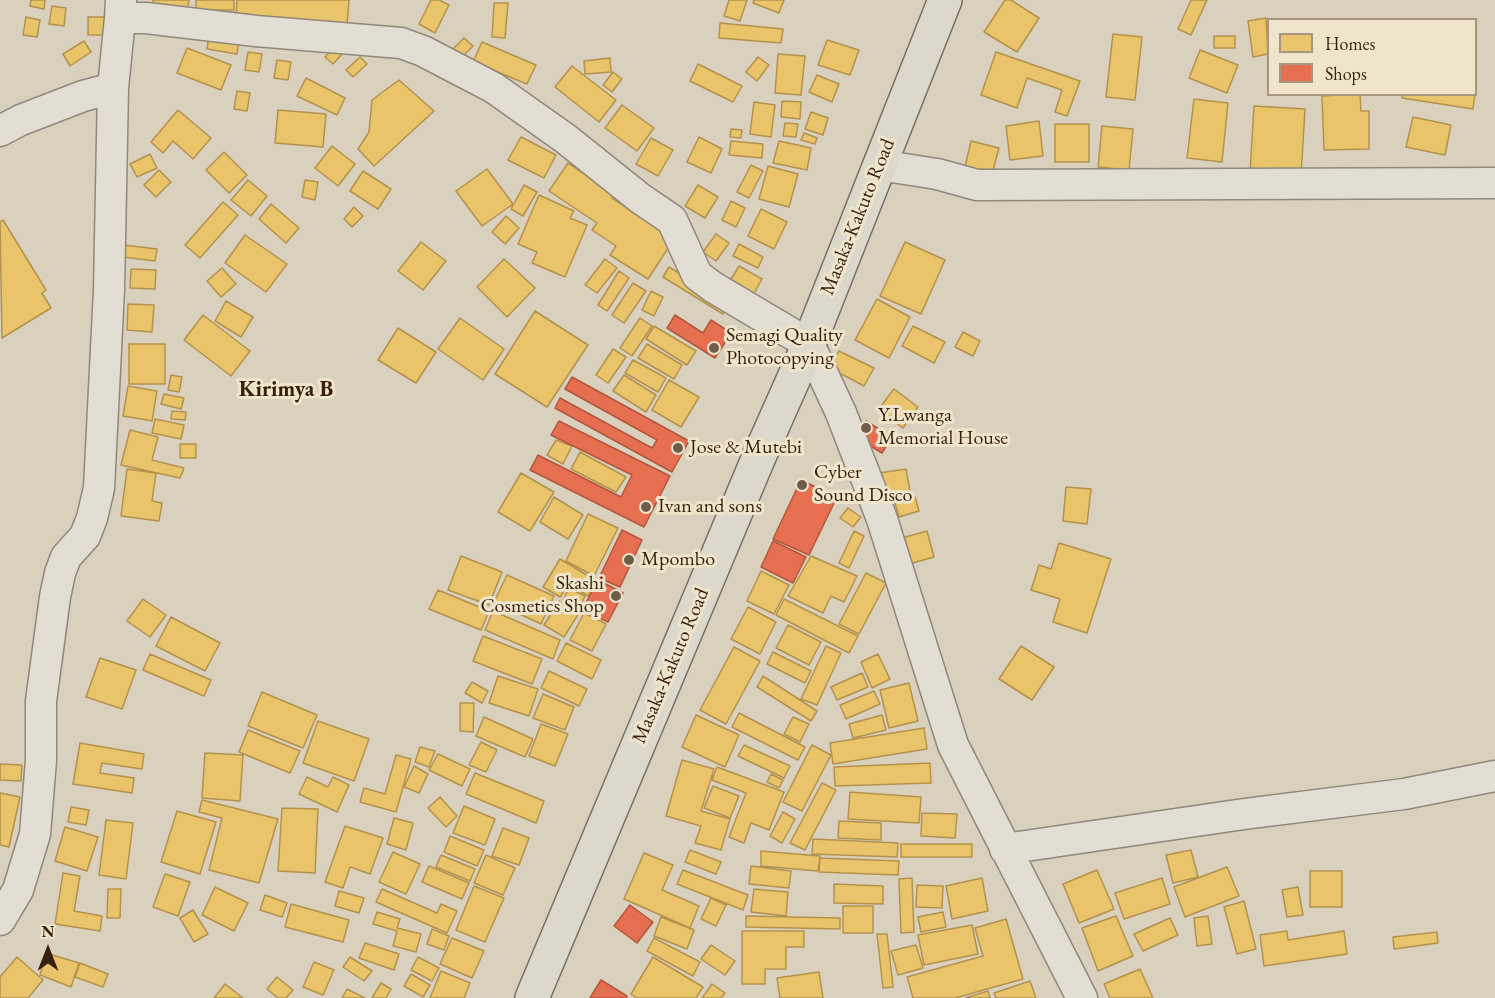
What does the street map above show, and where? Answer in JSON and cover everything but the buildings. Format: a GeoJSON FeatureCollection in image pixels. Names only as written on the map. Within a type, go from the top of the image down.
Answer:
{"type":"FeatureCollection","features":[{"type":"Feature","properties":{"kind":"highway","name":"Masaka-Kakuto Road"},"geometry":{"type":"LineString","coordinates":[[532,998],[753,470],[809,344],[945,0]]}},
{"type":"Feature","properties":{"kind":"street"},"geometry":{"type":"LineString","coordinates":[[0,920],[18,890],[35,834],[41,760],[41,701],[60,573],[66,557],[85,536],[99,488],[109,290],[113,88],[121,9],[146,18],[256,31],[401,43],[423,51],[494,88],[566,139],[641,199],[672,220],[697,276],[809,344],[841,413],[882,519],[953,746],[1082,998]]}},
{"type":"Feature","properties":{"kind":"street"},"geometry":{"type":"LineString","coordinates":[[0,131],[52,108],[113,88]]}},
{"type":"Feature","properties":{"kind":"street"},"geometry":{"type":"LineString","coordinates":[[879,165],[937,174],[977,185],[1495,183]]}},
{"type":"Feature","properties":{"kind":"street"},"geometry":{"type":"LineString","coordinates":[[1005,849],[1244,814],[1404,794],[1495,776]]}},
{"type":"Feature","properties":{"kind":"place","name":"Semagi Quality Photocopying"},"geometry":{"type":"Point","coordinates":[714,348]}},
{"type":"Feature","properties":{"kind":"place","name":"Y.Lwanga Memorial House"},"geometry":{"type":"Point","coordinates":[866,428]}},
{"type":"Feature","properties":{"kind":"place","name":"Jose & Mutebi"},"geometry":{"type":"Point","coordinates":[678,448]}},
{"type":"Feature","properties":{"kind":"place","name":"Cyber Sound Disco"},"geometry":{"type":"Point","coordinates":[802,485]}},
{"type":"Feature","properties":{"kind":"place","name":"Ivan and sons"},"geometry":{"type":"Point","coordinates":[646,507]}},
{"type":"Feature","properties":{"kind":"place","name":"Mpombo"},"geometry":{"type":"Point","coordinates":[629,560]}},
{"type":"Feature","properties":{"kind":"place","name":"Skashi Cosmetics Shop"},"geometry":{"type":"Point","coordinates":[616,596]}},
{"type":"Feature","properties":{"kind":"district","name":"Kirimya B"},"geometry":{"type":"Point","coordinates":[286,390]}}]}
